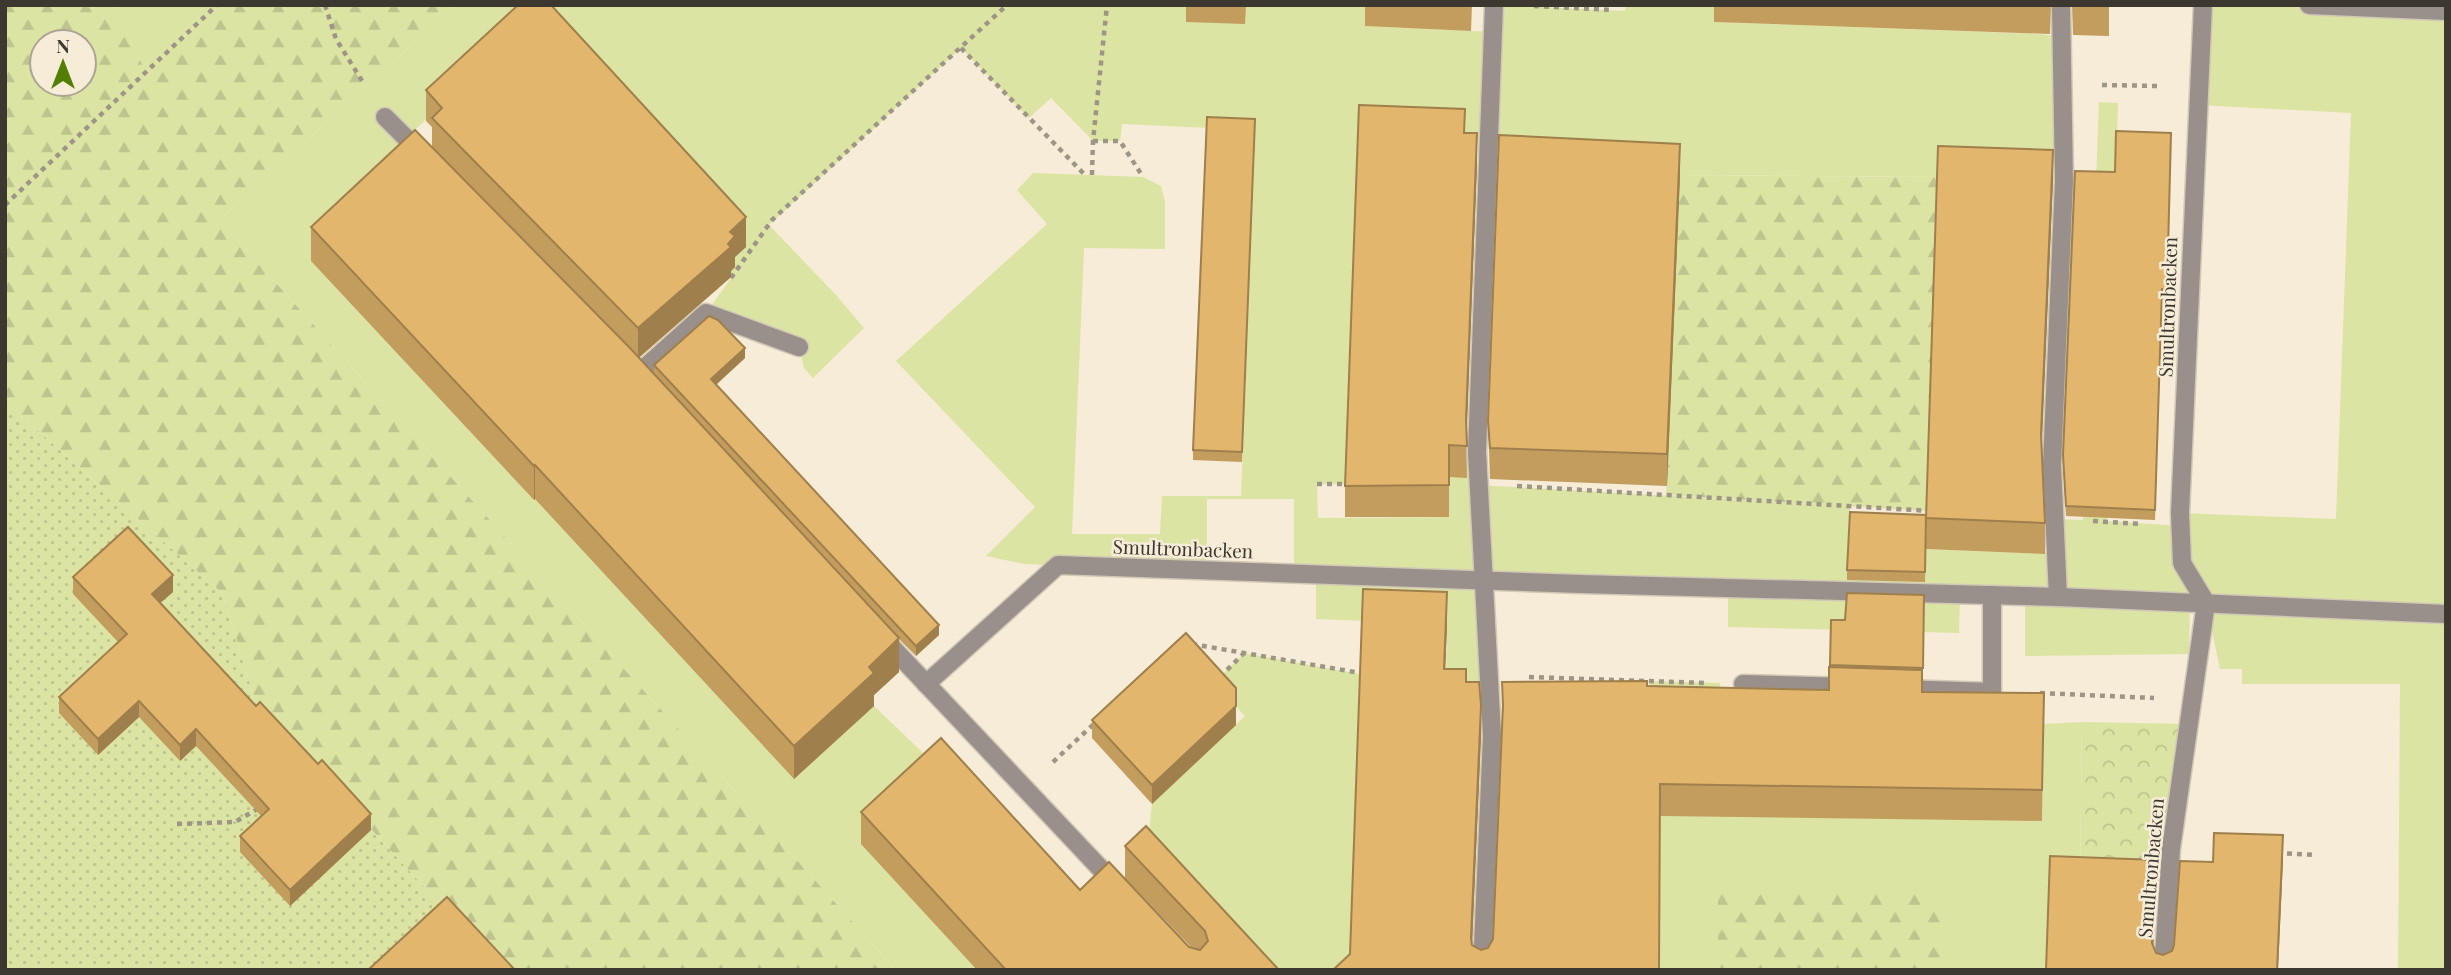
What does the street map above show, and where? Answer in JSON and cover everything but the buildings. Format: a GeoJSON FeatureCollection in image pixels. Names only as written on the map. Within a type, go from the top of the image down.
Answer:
{"type":"FeatureCollection","features":[{"type":"Feature","properties":{"kind":"street"},"geometry":{"type":"LineString","coordinates":[[1482,970],[1492,736],[1478,485],[1494,5]]}},
{"type":"Feature","properties":{"kind":"street"},"geometry":{"type":"LineString","coordinates":[[2058,597],[2052,465],[2064,181],[2061,5]]}},
{"type":"Feature","properties":{"kind":"street","name":"Smultronbacken"},"geometry":{"type":"LineString","coordinates":[[2163,970],[2171,849],[2206,603],[2182,564],[2181,526],[2203,5]]}},
{"type":"Feature","properties":{"kind":"street"},"geometry":{"type":"LineString","coordinates":[[2309,5],[2446,11]]}},
{"type":"Feature","properties":{"kind":"street"},"geometry":{"type":"LineString","coordinates":[[385,117],[434,166]]}},
{"type":"Feature","properties":{"kind":"street"},"geometry":{"type":"LineString","coordinates":[[638,374],[706,313],[799,347]]}},
{"type":"Feature","properties":{"kind":"street","name":"Smultronbacken"},"geometry":{"type":"LineString","coordinates":[[926,684],[1058,565],[1992,594],[2446,614]]}},
{"type":"Feature","properties":{"kind":"street"},"geometry":{"type":"LineString","coordinates":[[1743,684],[1992,692],[1992,594]]}},
{"type":"Feature","properties":{"kind":"street"},"geometry":{"type":"LineString","coordinates":[[871,625],[1133,902]]}},
{"type":"Feature","properties":{"kind":"path"},"geometry":{"type":"LineString","coordinates":[[5,205],[216,5]]}},
{"type":"Feature","properties":{"kind":"path"},"geometry":{"type":"LineString","coordinates":[[326,5],[336,39],[385,117]]}},
{"type":"Feature","properties":{"kind":"path"},"geometry":{"type":"LineString","coordinates":[[706,313],[772,220],[1007,5]]}},
{"type":"Feature","properties":{"kind":"path"},"geometry":{"type":"LineString","coordinates":[[1092,175],[1107,5]]}},
{"type":"Feature","properties":{"kind":"path"},"geometry":{"type":"LineString","coordinates":[[1532,6],[1613,10]]}},
{"type":"Feature","properties":{"kind":"path"},"geometry":{"type":"LineString","coordinates":[[961,48],[1084,175]]}},
{"type":"Feature","properties":{"kind":"path"},"geometry":{"type":"LineString","coordinates":[[2062,85],[2199,87]]}},
{"type":"Feature","properties":{"kind":"path"},"geometry":{"type":"LineString","coordinates":[[1093,141],[1120,141],[1143,177]]}},
{"type":"Feature","properties":{"kind":"path"},"geometry":{"type":"LineString","coordinates":[[1317,484],[1360,484]]}},
{"type":"Feature","properties":{"kind":"path"},"geometry":{"type":"LineString","coordinates":[[1478,485],[1940,512]]}},
{"type":"Feature","properties":{"kind":"path"},"geometry":{"type":"LineString","coordinates":[[2055,519],[2181,526]]}},
{"type":"Feature","properties":{"kind":"path"},"geometry":{"type":"LineString","coordinates":[[1182,642],[1345,672],[1371,674]]}},
{"type":"Feature","properties":{"kind":"path"},"geometry":{"type":"LineString","coordinates":[[1214,683],[1244,653]]}},
{"type":"Feature","properties":{"kind":"path"},"geometry":{"type":"LineString","coordinates":[[1489,675],[1743,684]]}},
{"type":"Feature","properties":{"kind":"path"},"geometry":{"type":"LineString","coordinates":[[2053,694],[2193,699]]}},
{"type":"Feature","properties":{"kind":"path"},"geometry":{"type":"LineString","coordinates":[[1024,788],[1098,720]]}},
{"type":"Feature","properties":{"kind":"path"},"geometry":{"type":"LineString","coordinates":[[1088,730],[1094,737]]}},
{"type":"Feature","properties":{"kind":"path"},"geometry":{"type":"LineString","coordinates":[[177,824],[235,822],[266,804]]}},
{"type":"Feature","properties":{"kind":"path"},"geometry":{"type":"LineString","coordinates":[[2271,853],[2315,855]]}},
{"type":"Feature","properties":{"kind":"green space"},"geometry":{"type":"Polygon","coordinates":[[[5,5],[112,5],[146,72],[216,5],[456,5],[219,220],[896,970],[500,970],[325,779],[260,718],[223,594],[5,402],[5,5]]]}},
{"type":"Feature","properties":{"kind":"green space"},"geometry":{"type":"Polygon","coordinates":[[[112,5],[216,5],[146,72],[112,5]]]}},
{"type":"Feature","properties":{"kind":"green space"},"geometry":{"type":"Polygon","coordinates":[[[456,5],[1353,5],[1367,6],[1366,26],[1402,28],[1403,7],[1429,29],[1493,32],[1494,5],[1625,11],[1626,5],[1715,5],[1714,22],[2061,37],[2064,181],[1680,175],[1488,167],[1489,141],[1465,141],[1454,452],[1477,452],[1478,485],[1850,506],[1849,546],[2047,554],[2048,597],[2055,519],[2083,520],[2099,102],[2118,103],[2107,521],[2181,526],[2180,513],[2336,519],[2351,113],[2198,105],[2203,5],[2446,5],[2446,970],[2398,970],[2400,684],[2242,684],[2242,669],[2220,669],[2206,603],[2190,603],[2189,654],[2025,656],[2025,596],[1960,595],[1959,633],[1728,627],[1728,588],[1485,580],[1492,736],[1465,735],[1351,970],[1250,970],[1146,857],[1152,804],[1245,716],[1214,683],[1244,653],[1359,674],[1446,675],[1447,624],[1316,619],[1316,575],[1294,574],[1294,499],[1207,499],[1207,571],[1024,564],[986,556],[1035,507],[896,361],[1047,224],[1017,190],[1033,173],[1143,177],[1161,186],[1165,202],[1165,249],[1084,248],[1072,534],[1160,534],[1162,496],[1241,496],[1255,130],[1122,124],[1120,141],[1093,141],[1051,98],[1029,118],[961,48],[769,225],[864,328],[813,378],[804,368],[799,347],[706,313],[731,278],[722,270],[746,247],[464,85],[406,138],[534,500],[613,426],[794,779],[874,706],[941,770],[977,970],[896,970],[219,220],[456,5]],[[1317,484],[1318,518],[1449,517],[1449,485],[1317,484]]]}},
{"type":"Feature","properties":{"kind":"green space"},"geometry":{"type":"Polygon","coordinates":[[[1680,175],[1938,177],[1926,511],[1666,495],[1680,175]]]}},
{"type":"Feature","properties":{"kind":"green space"},"geometry":{"type":"Polygon","coordinates":[[[5,402],[223,594],[260,718],[325,779],[500,970],[5,970],[5,402]]]}},
{"type":"Feature","properties":{"kind":"green space"},"geometry":{"type":"Polygon","coordinates":[[[1650,681],[1720,683],[1718,816],[2042,821],[2044,724],[2082,722],[2080,871],[2169,873],[2169,886],[2147,886],[2047,970],[1659,970],[1660,886],[1647,712],[1650,681]]]}},
{"type":"Feature","properties":{"kind":"green space"},"geometry":{"type":"Polygon","coordinates":[[[2082,722],[2189,724],[2170,863],[2146,862],[2080,871],[2082,722]]]}},
{"type":"Feature","properties":{"kind":"green space"},"geometry":{"type":"Polygon","coordinates":[[[1718,889],[1941,890],[1940,970],[1718,970],[1718,889]]]}}]}
